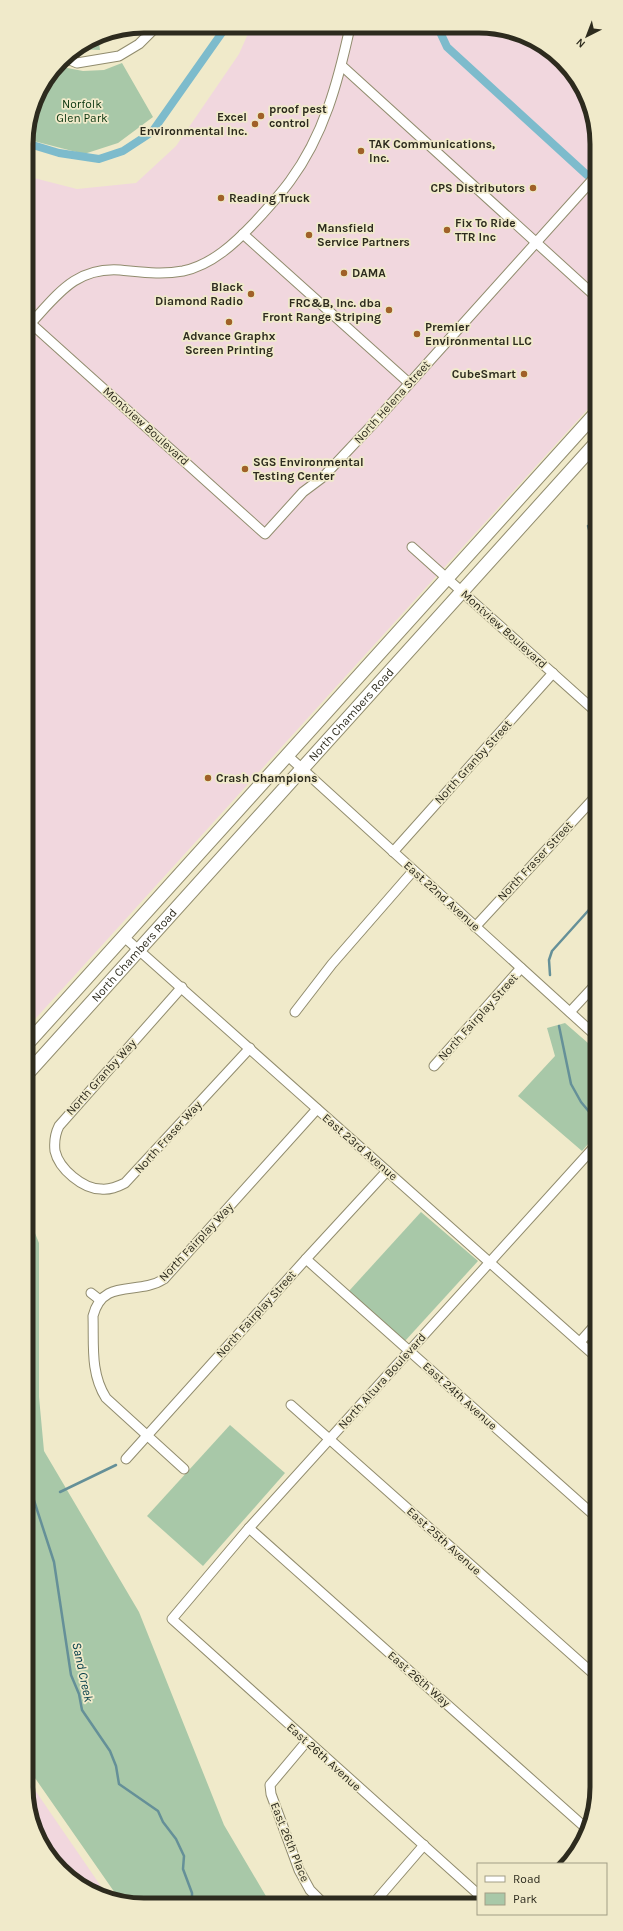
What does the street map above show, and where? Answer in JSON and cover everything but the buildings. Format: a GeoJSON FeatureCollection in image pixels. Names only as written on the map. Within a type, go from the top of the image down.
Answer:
{"type":"FeatureCollection","features":[{"type":"Feature","properties":{"kind":"main road","name":"North Chambers Road"},"geometry":{"type":"LineString","coordinates":[[33,1037],[590,420]]}},
{"type":"Feature","properties":{"kind":"main road","name":"North Chambers Road"},"geometry":{"type":"LineString","coordinates":[[33,1067],[590,450]]}},
{"type":"Feature","properties":{"kind":"street"},"geometry":{"type":"LineString","coordinates":[[71,61],[77,63],[119,56],[139,44],[150,33]]}},
{"type":"Feature","properties":{"kind":"street"},"geometry":{"type":"LineString","coordinates":[[33,317],[59,293],[84,275],[108,270],[156,274],[186,270],[207,262],[222,252],[243,234],[279,195],[311,148],[329,108],[342,66],[349,33]]}},
{"type":"Feature","properties":{"kind":"street"},"geometry":{"type":"LineString","coordinates":[[342,66],[590,292]]}},
{"type":"Feature","properties":{"kind":"street","name":"North Helena Street"},"geometry":{"type":"LineString","coordinates":[[265,534],[303,492],[332,468],[590,183]]}},
{"type":"Feature","properties":{"kind":"street"},"geometry":{"type":"LineString","coordinates":[[243,234],[409,383]]}},
{"type":"Feature","properties":{"kind":"street","name":"Montview Boulevard"},"geometry":{"type":"LineString","coordinates":[[33,325],[265,534]]}},
{"type":"Feature","properties":{"kind":"street","name":"Montview Boulevard"},"geometry":{"type":"LineString","coordinates":[[412,547],[590,706]]}},
{"type":"Feature","properties":{"kind":"street","name":"North Granby Street"},"geometry":{"type":"LineString","coordinates":[[393,852],[553,673]]}},
{"type":"Feature","properties":{"kind":"street","name":"East 22nd Avenue"},"geometry":{"type":"LineString","coordinates":[[288,756],[590,1030]]}},
{"type":"Feature","properties":{"kind":"street","name":"North Fraser Street"},"geometry":{"type":"LineString","coordinates":[[475,927],[590,802]]}},
{"type":"Feature","properties":{"kind":"street"},"geometry":{"type":"LineString","coordinates":[[295,1012],[332,964],[414,871]]}},
{"type":"Feature","properties":{"kind":"street","name":"East 23rd Avenue"},"geometry":{"type":"LineString","coordinates":[[124,937],[590,1351]]}},
{"type":"Feature","properties":{"kind":"street","name":"North Fairplay Street"},"geometry":{"type":"LineString","coordinates":[[434,1066],[521,968]]}},
{"type":"Feature","properties":{"kind":"street","name":"North Granby Way"},"geometry":{"type":"LineString","coordinates":[[72,1175],[56,1154],[54,1139],[59,1126],[182,988]]}},
{"type":"Feature","properties":{"kind":"street"},"geometry":{"type":"LineString","coordinates":[[570,1012],[590,990]]}},
{"type":"Feature","properties":{"kind":"street","name":"North Fraser Way"},"geometry":{"type":"LineString","coordinates":[[72,1175],[84,1184],[97,1189],[116,1187],[125,1183],[250,1048]]}},
{"type":"Feature","properties":{"kind":"street","name":"North Fairplay Way"},"geometry":{"type":"LineString","coordinates":[[100,1300],[116,1290],[150,1286],[164,1279],[317,1109]]}},
{"type":"Feature","properties":{"kind":"street","name":"North Altura Boulevard"},"geometry":{"type":"LineString","coordinates":[[172,1619],[249,1528],[590,1152]]}},
{"type":"Feature","properties":{"kind":"street","name":"North Fairplay Street"},"geometry":{"type":"LineString","coordinates":[[126,1458],[387,1171]]}},
{"type":"Feature","properties":{"kind":"street","name":"East 24th Avenue"},"geometry":{"type":"LineString","coordinates":[[306,1259],[590,1512]]}},
{"type":"Feature","properties":{"kind":"street"},"geometry":{"type":"LineString","coordinates":[[91,1292],[100,1300],[93,1316],[95,1371],[97,1383],[106,1398],[184,1469]]}},
{"type":"Feature","properties":{"kind":"street"},"geometry":{"type":"LineString","coordinates":[[580,1342],[590,1331]]}},
{"type":"Feature","properties":{"kind":"street","name":"East 25th Avenue"},"geometry":{"type":"LineString","coordinates":[[291,1405],[590,1670]]}},
{"type":"Feature","properties":{"kind":"street","name":"East 26th Way"},"geometry":{"type":"LineString","coordinates":[[249,1528],[583,1826]]}},
{"type":"Feature","properties":{"kind":"street","name":"East 26th Avenue"},"geometry":{"type":"LineString","coordinates":[[172,1619],[477,1893]]}},
{"type":"Feature","properties":{"kind":"street","name":"East 26th Place"},"geometry":{"type":"LineString","coordinates":[[307,1741],[270,1785],[271,1794],[300,1870],[310,1890],[318,1898]]}},
{"type":"Feature","properties":{"kind":"street"},"geometry":{"type":"LineString","coordinates":[[378,1898],[424,1845]]}},
{"type":"Feature","properties":{"kind":"shaded area"},"geometry":{"type":"Polygon","coordinates":[[[248,33],[486,33],[500,35],[528,44],[546,56],[557,66],[567,77],[582,102],[589,130],[590,407],[33,1021],[33,178],[77,189],[136,183],[176,146],[239,54],[248,33]]]}},
{"type":"Feature","properties":{"kind":"shaded area"},"geometry":{"type":"Polygon","coordinates":[[[33,1787],[104,1890],[95,1887],[77,1875],[56,1854],[41,1829],[35,1808],[33,1787]]]}},
{"type":"Feature","properties":{"kind":"green space"},"geometry":{"type":"Polygon","coordinates":[[[99,43],[100,50],[87,49],[99,43]]]}},
{"type":"Feature","properties":{"kind":"green space","name":"Norfolk Glen Park"},"geometry":{"type":"Polygon","coordinates":[[[122,63],[153,117],[118,143],[84,154],[33,141],[37,116],[44,95],[65,67],[83,71],[104,70],[122,63]]]}},
{"type":"Feature","properties":{"kind":"green space"},"geometry":{"type":"Polygon","coordinates":[[[565,1023],[590,1045],[590,1142],[582,1151],[518,1096],[555,1056],[547,1028],[565,1023]]]}},
{"type":"Feature","properties":{"kind":"green space"},"geometry":{"type":"Polygon","coordinates":[[[421,1212],[478,1261],[405,1341],[349,1291],[421,1212]]]}},
{"type":"Feature","properties":{"kind":"green space"},"geometry":{"type":"Polygon","coordinates":[[[33,1228],[39,1243],[39,1397],[44,1451],[139,1612],[224,1825],[267,1898],[137,1898],[116,1894],[33,1775],[33,1228]]]}},
{"type":"Feature","properties":{"kind":"green space"},"geometry":{"type":"Polygon","coordinates":[[[230,1425],[285,1473],[203,1566],[147,1516],[230,1425]]]}},
{"type":"Feature","properties":{"kind":"waterway"},"geometry":{"type":"LineString","coordinates":[[33,145],[59,153],[99,159],[123,151],[152,132],[222,33]]}},
{"type":"Feature","properties":{"kind":"waterway"},"geometry":{"type":"LineString","coordinates":[[440,33],[447,47],[587,175]]}},
{"type":"Feature","properties":{"kind":"waterway"},"geometry":{"type":"LineString","coordinates":[[588,526],[590,533]]}},
{"type":"Feature","properties":{"kind":"waterway"},"geometry":{"type":"LineString","coordinates":[[550,975],[549,960],[552,951],[590,909]]}},
{"type":"Feature","properties":{"kind":"waterway"},"geometry":{"type":"LineString","coordinates":[[559,1026],[571,1084],[581,1102],[590,1113]]}},
{"type":"Feature","properties":{"kind":"waterway"},"geometry":{"type":"LineString","coordinates":[[60,1492],[116,1465]]}},
{"type":"Feature","properties":{"kind":"waterway","name":"Sand Creek"},"geometry":{"type":"LineString","coordinates":[[33,1497],[54,1562],[71,1675],[79,1694],[82,1710],[110,1751],[116,1766],[119,1784],[158,1811],[163,1822],[176,1839],[184,1856],[183,1869],[192,1893],[192,1898]]}},
{"type":"Feature","properties":{"kind":"place","name":"proof pest control"},"geometry":{"type":"Point","coordinates":[261,116]}},
{"type":"Feature","properties":{"kind":"place","name":"Excel Environmental Inc."},"geometry":{"type":"Point","coordinates":[255,124]}},
{"type":"Feature","properties":{"kind":"place","name":"TAK Communications, Inc."},"geometry":{"type":"Point","coordinates":[361,151]}},
{"type":"Feature","properties":{"kind":"place","name":"CPS Distributors"},"geometry":{"type":"Point","coordinates":[533,188]}},
{"type":"Feature","properties":{"kind":"place","name":"Reading Truck"},"geometry":{"type":"Point","coordinates":[221,198]}},
{"type":"Feature","properties":{"kind":"place","name":"Fix To Ride TTR Inc"},"geometry":{"type":"Point","coordinates":[447,230]}},
{"type":"Feature","properties":{"kind":"place","name":"Mansfield Service Partners"},"geometry":{"type":"Point","coordinates":[309,235]}},
{"type":"Feature","properties":{"kind":"place","name":"DAMA"},"geometry":{"type":"Point","coordinates":[344,273]}},
{"type":"Feature","properties":{"kind":"place","name":"Black Diamond Radio"},"geometry":{"type":"Point","coordinates":[251,294]}},
{"type":"Feature","properties":{"kind":"place","name":"FRC&B, Inc. dba Front Range Striping"},"geometry":{"type":"Point","coordinates":[389,310]}},
{"type":"Feature","properties":{"kind":"place","name":"Advance Graphx Screen Printing"},"geometry":{"type":"Point","coordinates":[229,322]}},
{"type":"Feature","properties":{"kind":"place","name":"Premier Environmental LLC"},"geometry":{"type":"Point","coordinates":[417,334]}},
{"type":"Feature","properties":{"kind":"place","name":"CubeSmart"},"geometry":{"type":"Point","coordinates":[524,374]}},
{"type":"Feature","properties":{"kind":"place","name":"SGS Environmental Testing Center"},"geometry":{"type":"Point","coordinates":[245,469]}},
{"type":"Feature","properties":{"kind":"place","name":"Crash Champions"},"geometry":{"type":"Point","coordinates":[208,778]}}]}
